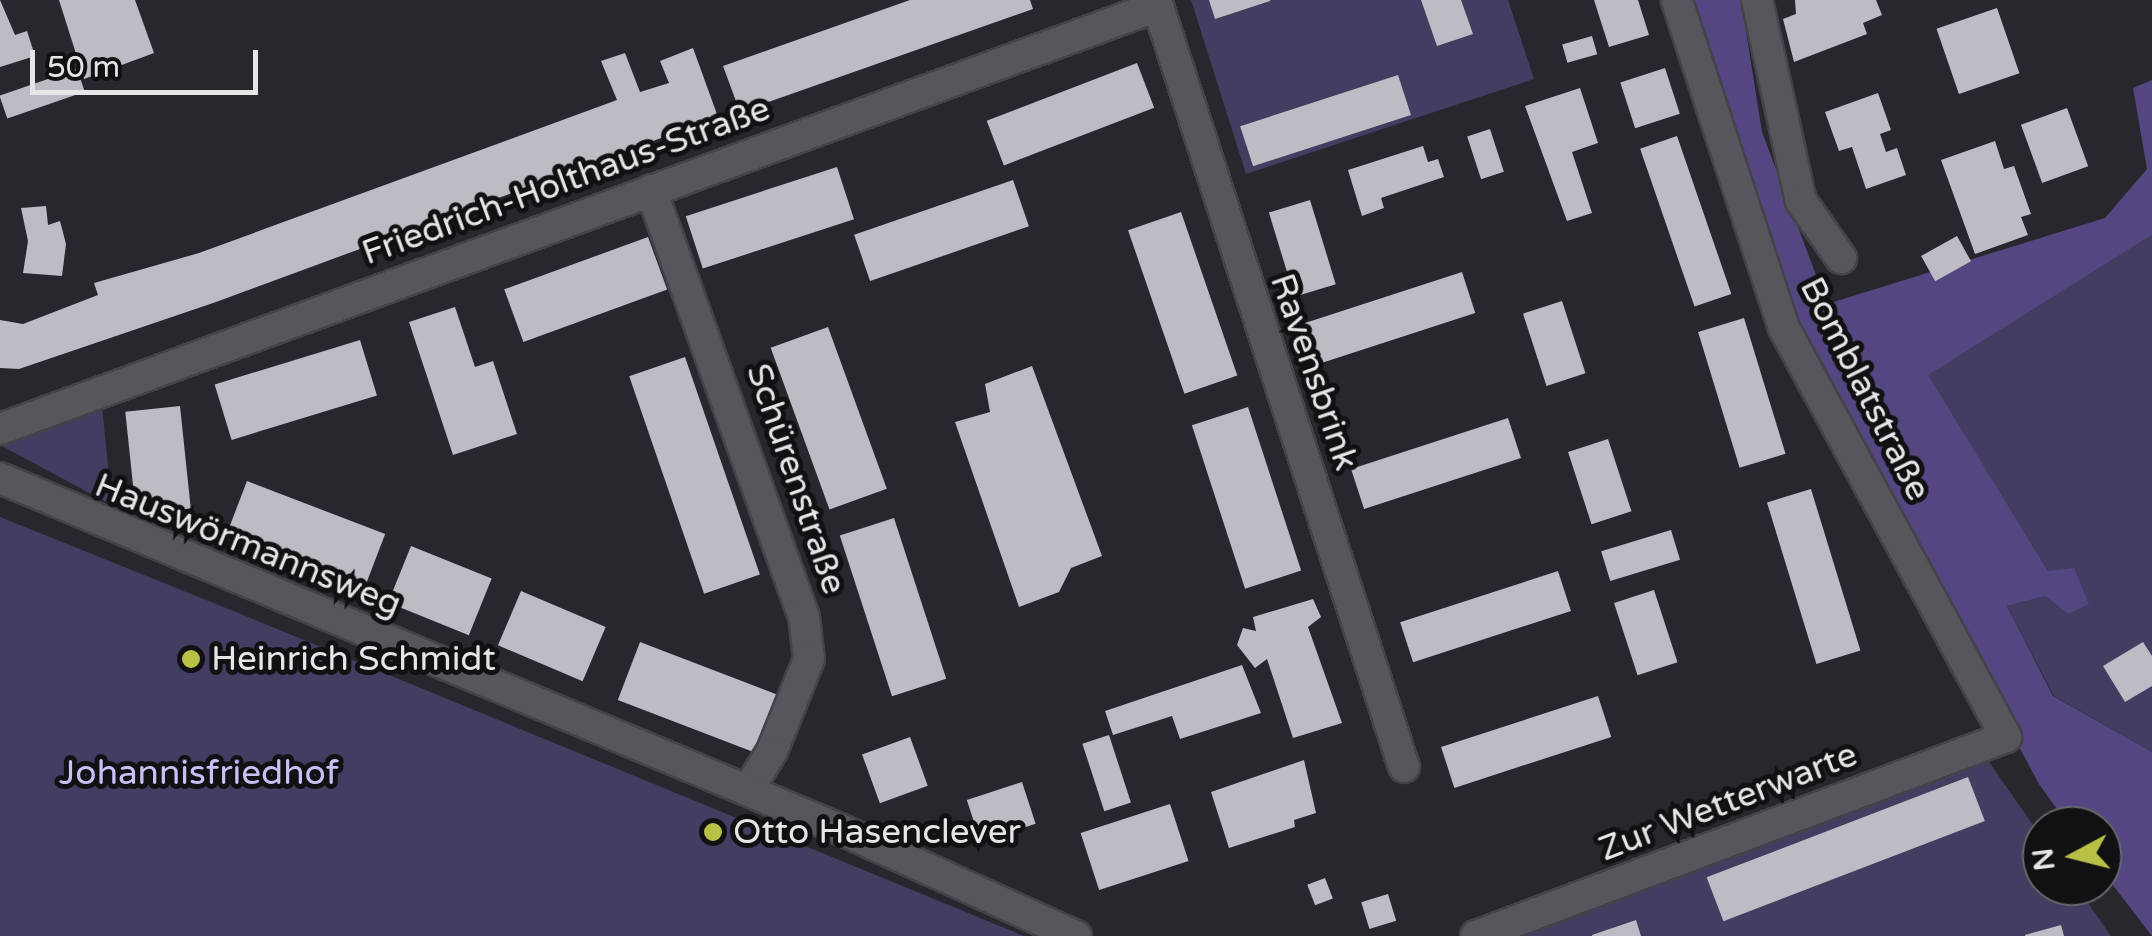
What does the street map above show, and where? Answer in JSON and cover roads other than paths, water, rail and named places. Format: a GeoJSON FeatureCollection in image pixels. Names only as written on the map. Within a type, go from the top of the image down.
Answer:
{"type":"FeatureCollection","features":[{"type":"Feature","properties":{"kind":"street","name":"Bomblatstraße"},"geometry":{"type":"LineString","coordinates":[[1678,0],[1784,328],[2006,737]]}},
{"type":"Feature","properties":{"kind":"street","name":"Bomblatstraße"},"geometry":{"type":"LineString","coordinates":[[1757,0],[1801,202],[1841,258]]}},
{"type":"Feature","properties":{"kind":"street","name":"Friedrich-Holthaus-Straße"},"geometry":{"type":"LineString","coordinates":[[0,429],[1157,3]]}},
{"type":"Feature","properties":{"kind":"street","name":"Ravensbrink"},"geometry":{"type":"LineString","coordinates":[[1157,3],[1404,767]]}},
{"type":"Feature","properties":{"kind":"street","name":"Schürenstraße"},"geometry":{"type":"LineString","coordinates":[[651,190],[804,617],[809,660],[772,751],[748,790]]}},
{"type":"Feature","properties":{"kind":"street","name":"Hauswörmannsweg"},"geometry":{"type":"LineString","coordinates":[[0,478],[748,790],[1076,936]]}},
{"type":"Feature","properties":{"kind":"street","name":"Zur Wetterwarte"},"geometry":{"type":"LineString","coordinates":[[1476,936],[2006,737]]}},
{"type":"Feature","properties":{"kind":"place","name":"Heinrich Schmidt"},"geometry":{"type":"Point","coordinates":[191,659]}},
{"type":"Feature","properties":{"kind":"place","name":"Otto Hasenclever"},"geometry":{"type":"Point","coordinates":[713,832]}},
{"type":"Feature","properties":{"kind":"park label","name":"Johannisfriedhof"},"geometry":{"type":"Point","coordinates":[199,773]}}]}
